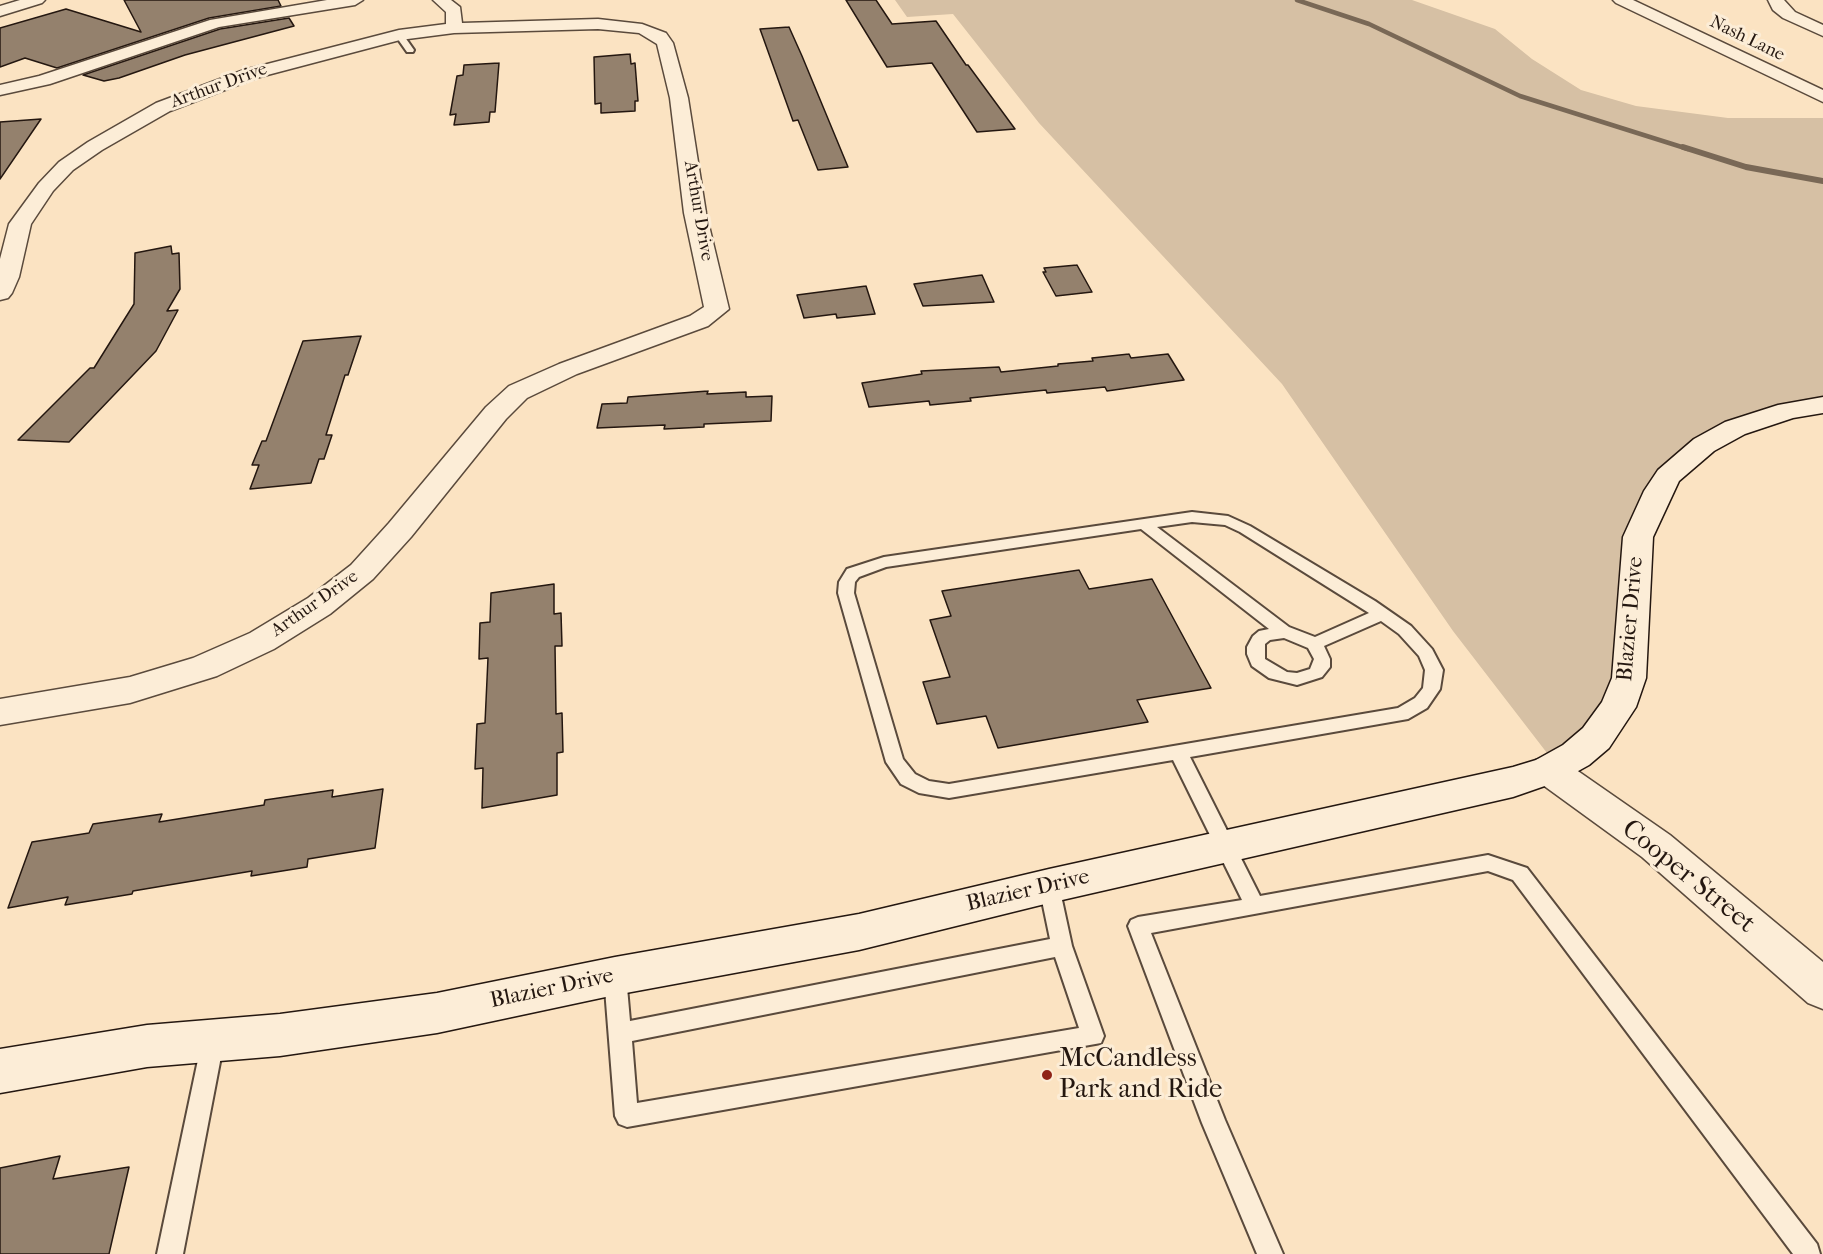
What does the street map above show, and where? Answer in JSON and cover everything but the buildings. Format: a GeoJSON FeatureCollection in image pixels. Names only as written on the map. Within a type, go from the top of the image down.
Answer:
{"type":"FeatureCollection","features":[{"type":"Feature","properties":{"kind":"street"},"geometry":{"type":"LineString","coordinates":[[0,11],[37,0]]}},
{"type":"Feature","properties":{"kind":"street"},"geometry":{"type":"LineString","coordinates":[[0,90],[44,80],[205,26],[355,0]]}},
{"type":"Feature","properties":{"kind":"street"},"geometry":{"type":"LineString","coordinates":[[441,0],[453,10],[454,28]]}},
{"type":"Feature","properties":{"kind":"street","name":"Nash Lane"},"geometry":{"type":"LineString","coordinates":[[1621,0],[1823,97]]}},
{"type":"Feature","properties":{"kind":"street"},"geometry":{"type":"LineString","coordinates":[[1776,0],[1779,7],[1789,15],[1823,31]]}},
{"type":"Feature","properties":{"kind":"street","name":"Arthur Drive"},"geometry":{"type":"LineString","coordinates":[[0,292],[5,264],[20,224],[46,187],[80,156],[133,122],[189,95],[232,79],[339,49],[405,43],[454,28],[598,24],[634,28],[660,37],[665,43],[679,98],[695,213],[717,309],[699,321],[568,369],[518,392],[496,413],[400,530],[362,572],[319,606],[262,641],[205,667],[130,690],[69,702],[0,711]]}},
{"type":"Feature","properties":{"kind":"street","name":"Blazier Drive"},"geometry":{"type":"LineString","coordinates":[[0,1071],[147,1046],[280,1035],[437,1013],[615,976],[865,930],[1049,886],[1512,782],[1549,770],[1576,755],[1596,738],[1618,707],[1629,678],[1638,537],[1659,490],[1668,476],[1704,445],[1735,428],[1788,411],[1823,405]]}},
{"type":"Feature","properties":{"kind":"street","name":"Cooper Street"},"geometry":{"type":"LineString","coordinates":[[1549,770],[1656,846],[1823,988]]}},
{"type":"Feature","properties":{"kind":"lane"},"geometry":{"type":"LineString","coordinates":[[1192,517],[1228,521],[1255,535],[1382,614],[1405,630],[1426,653],[1434,670],[1431,689],[1421,703],[1402,714],[1179,754],[949,791],[926,788],[908,780],[895,762],[846,593],[847,582],[853,573],[884,562],[1192,517]]}},
{"type":"Feature","properties":{"kind":"lane"},"geometry":{"type":"LineString","coordinates":[[1144,524],[1284,632]]}},
{"type":"Feature","properties":{"kind":"lane"},"geometry":{"type":"LineString","coordinates":[[1314,644],[1382,614]]}},
{"type":"Feature","properties":{"kind":"lane"},"geometry":{"type":"LineString","coordinates":[[1284,632],[1295,634],[1314,644],[1322,659],[1321,667],[1316,673],[1297,679],[1275,674],[1258,662],[1255,647],[1265,635],[1284,632]]}},
{"type":"Feature","properties":{"kind":"lane"},"geometry":{"type":"LineString","coordinates":[[1179,754],[1255,906]]}},
{"type":"Feature","properties":{"kind":"lane"},"geometry":{"type":"LineString","coordinates":[[1270,1254],[1214,1123],[1138,926],[1488,863],[1520,874],[1808,1253]]}},
{"type":"Feature","properties":{"kind":"lane"},"geometry":{"type":"LineString","coordinates":[[615,976],[627,1116],[1093,1036],[1062,946],[1049,886]]}},
{"type":"Feature","properties":{"kind":"lane"},"geometry":{"type":"LineString","coordinates":[[620,1033],[1062,946]]}},
{"type":"Feature","properties":{"kind":"lane"},"geometry":{"type":"LineString","coordinates":[[170,1254],[213,1041]]}},
{"type":"Feature","properties":{"kind":"shaded area"},"geometry":{"type":"Polygon","coordinates":[[[895,0],[1412,0],[1495,29],[1532,59],[1581,90],[1636,106],[1728,118],[1823,118],[1823,405],[1735,428],[1659,491],[1629,678],[1557,766],[1453,631],[1282,384],[1039,123],[953,14],[907,17],[895,0]]]}},
{"type":"Feature","properties":{"kind":"waterway"},"geometry":{"type":"LineString","coordinates":[[1297,0],[1369,24],[1520,96],[1688,149]]}},
{"type":"Feature","properties":{"kind":"waterway"},"geometry":{"type":"LineString","coordinates":[[1683,147],[1746,167],[1823,181]]}},
{"type":"Feature","properties":{"kind":"place","name":"McCandless Park and Ride"},"geometry":{"type":"Point","coordinates":[1047,1075]}}]}
